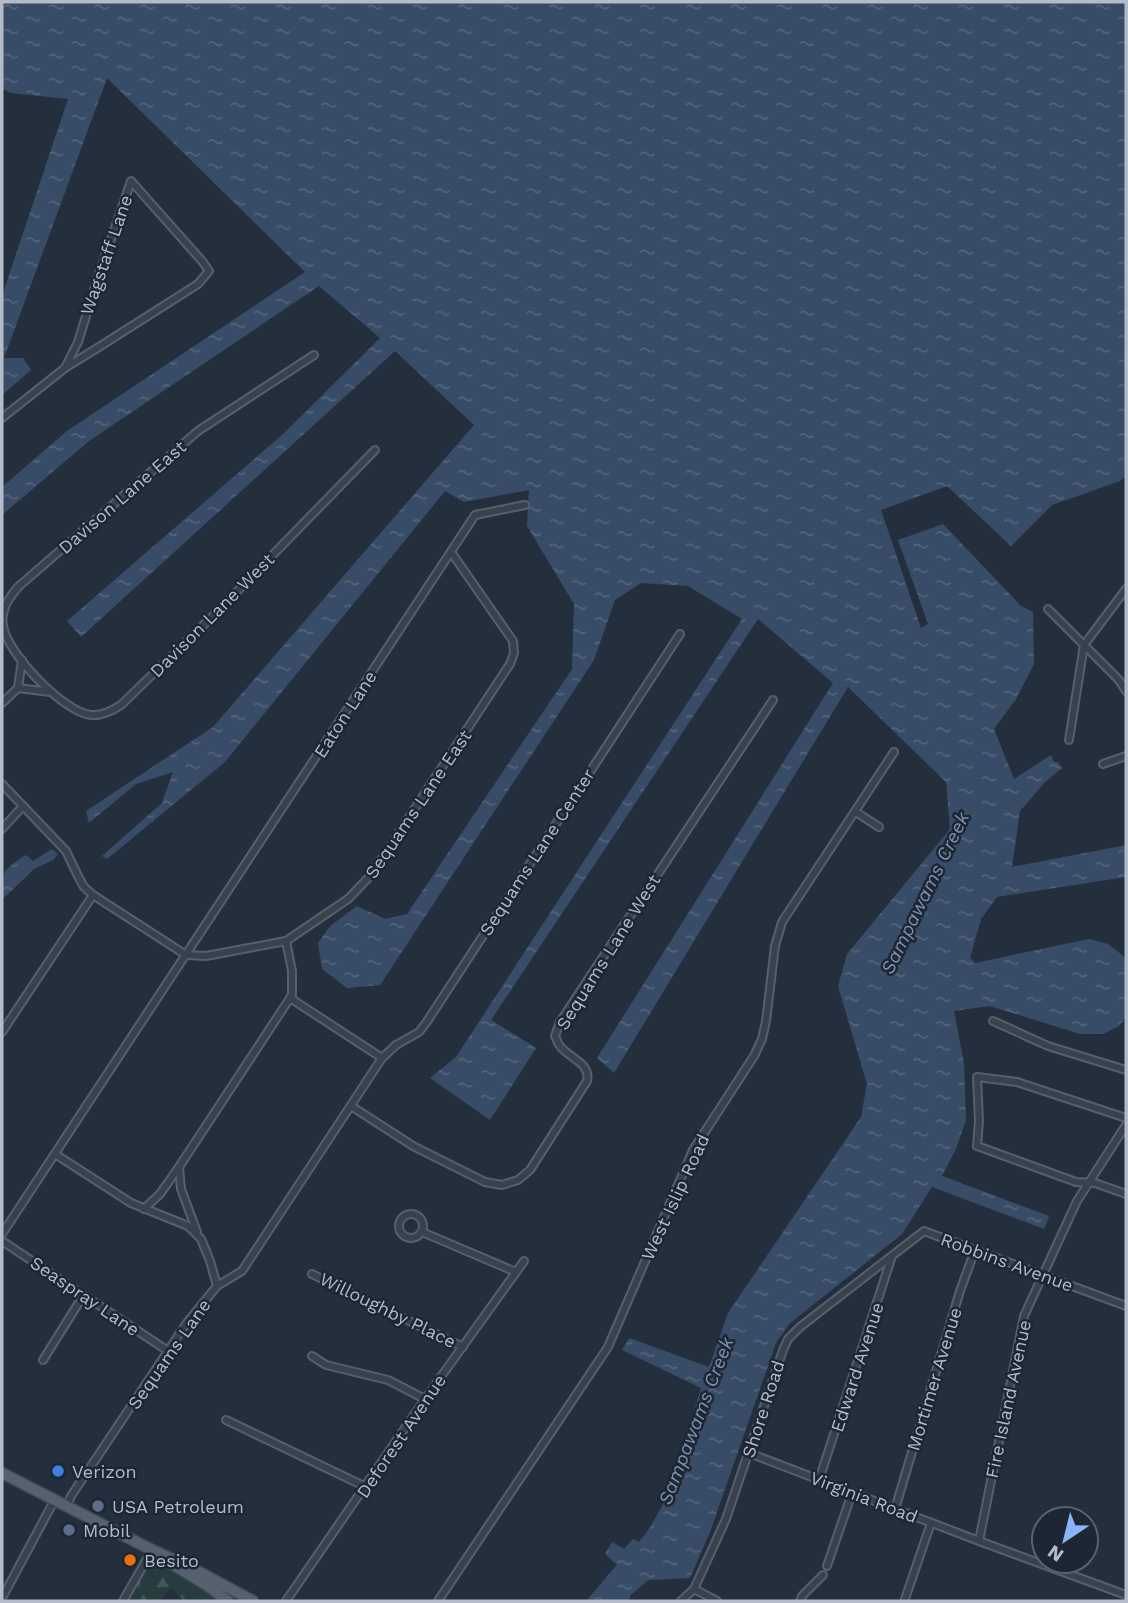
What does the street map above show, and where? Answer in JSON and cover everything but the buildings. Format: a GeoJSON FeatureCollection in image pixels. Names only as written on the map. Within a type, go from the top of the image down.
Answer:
{"type":"FeatureCollection","features":[{"type":"Feature","properties":{"kind":"main road"},"geometry":{"type":"LineString","coordinates":[[2,1473],[253,1601]]}},
{"type":"Feature","properties":{"kind":"main road"},"geometry":{"type":"LineString","coordinates":[[152,1550],[228,1601]]}},
{"type":"Feature","properties":{"kind":"street","name":"Wagstaff Lane"},"geometry":{"type":"LineString","coordinates":[[2,418],[65,368],[198,284],[209,271],[131,181],[78,342],[65,368]]}},
{"type":"Feature","properties":{"kind":"street","name":"Davison Lane East"},"geometry":{"type":"LineString","coordinates":[[35,674],[8,640],[3,625],[8,598],[198,431],[314,355]]}},
{"type":"Feature","properties":{"kind":"street","name":"Davison Lane West"},"geometry":{"type":"LineString","coordinates":[[35,674],[62,702],[76,711],[92,715],[109,713],[121,705],[222,607],[375,450]]}},
{"type":"Feature","properties":{"kind":"street","name":"Eaton Lane"},"geometry":{"type":"LineString","coordinates":[[2,1234],[475,514],[525,505]]}},
{"type":"Feature","properties":{"kind":"street","name":"Sequams Lane East"},"geometry":{"type":"LineString","coordinates":[[286,941],[348,899],[363,885],[510,664],[514,653],[513,641],[451,552]]}},
{"type":"Feature","properties":{"kind":"street"},"geometry":{"type":"LineString","coordinates":[[1069,740],[1084,645],[1126,589]]}},
{"type":"Feature","properties":{"kind":"street"},"geometry":{"type":"LineString","coordinates":[[1048,609],[1119,680],[1126,691]]}},
{"type":"Feature","properties":{"kind":"street","name":"Sequams Lane Center"},"geometry":{"type":"LineString","coordinates":[[351,1106],[382,1058],[426,1023],[680,634]]}},
{"type":"Feature","properties":{"kind":"street"},"geometry":{"type":"LineString","coordinates":[[2,703],[18,688],[22,660]]}},
{"type":"Feature","properties":{"kind":"street"},"geometry":{"type":"LineString","coordinates":[[18,688],[51,692]]}},
{"type":"Feature","properties":{"kind":"street","name":"Sequams Lane West"},"geometry":{"type":"LineString","coordinates":[[351,1106],[413,1146],[485,1182],[502,1185],[518,1180],[530,1170],[589,1075],[586,1068],[560,1046],[555,1036],[560,1022],[773,700]]}},
{"type":"Feature","properties":{"kind":"street","name":"West Islip Road"},"geometry":{"type":"LineString","coordinates":[[438,1601],[608,1347],[693,1150],[754,1056],[762,1039],[775,946],[782,922],[894,752]]}},
{"type":"Feature","properties":{"kind":"street"},"geometry":{"type":"LineString","coordinates":[[1103,764],[1126,756]]}},
{"type":"Feature","properties":{"kind":"street"},"geometry":{"type":"LineString","coordinates":[[2,784],[66,851],[84,887],[186,955],[206,956],[286,941],[293,985],[290,998],[180,1167],[160,1194],[144,1209]]}},
{"type":"Feature","properties":{"kind":"street"},"geometry":{"type":"LineString","coordinates":[[2,828],[23,806]]}},
{"type":"Feature","properties":{"kind":"street"},"geometry":{"type":"LineString","coordinates":[[856,812],[879,827]]}},
{"type":"Feature","properties":{"kind":"street"},"geometry":{"type":"LineString","coordinates":[[2,1032],[93,895]]}},
{"type":"Feature","properties":{"kind":"street"},"geometry":{"type":"LineString","coordinates":[[290,998],[382,1058]]}},
{"type":"Feature","properties":{"kind":"street"},"geometry":{"type":"LineString","coordinates":[[993,1021],[1048,1046],[1126,1070]]}},
{"type":"Feature","properties":{"kind":"street"},"geometry":{"type":"LineString","coordinates":[[1126,1118],[1017,1082],[977,1077],[977,1146],[1076,1182],[1095,1183],[1126,1194]]}},
{"type":"Feature","properties":{"kind":"street","name":"Sequams Lane"},"geometry":{"type":"LineString","coordinates":[[67,1507],[77,1487],[186,1324],[217,1286],[242,1271],[351,1106]]}},
{"type":"Feature","properties":{"kind":"street","name":"Fire Island Avenue"},"geometry":{"type":"LineString","coordinates":[[979,1541],[1024,1316],[1077,1201],[1126,1125]]}},
{"type":"Feature","properties":{"kind":"street"},"geometry":{"type":"LineString","coordinates":[[55,1154],[116,1194],[144,1209],[188,1226],[201,1239],[217,1286]]}},
{"type":"Feature","properties":{"kind":"street"},"geometry":{"type":"LineString","coordinates":[[180,1167],[181,1189],[197,1234]]}},
{"type":"Feature","properties":{"kind":"street"},"geometry":{"type":"LineString","coordinates":[[407,1213],[419,1216],[423,1224],[422,1232],[416,1237],[404,1236],[399,1230],[400,1218],[407,1213]]}},
{"type":"Feature","properties":{"kind":"street","name":"Robbins Avenue"},"geometry":{"type":"LineString","coordinates":[[893,1254],[924,1231],[1126,1306]]}},
{"type":"Feature","properties":{"kind":"street"},"geometry":{"type":"LineString","coordinates":[[422,1232],[516,1272]]}},
{"type":"Feature","properties":{"kind":"street","name":"Seaspray Lane"},"geometry":{"type":"LineString","coordinates":[[2,1241],[168,1351]]}},
{"type":"Feature","properties":{"kind":"street","name":"Mortimer Avenue"},"geometry":{"type":"LineString","coordinates":[[895,1509],[960,1291],[975,1250]]}},
{"type":"Feature","properties":{"kind":"street","name":"Shore Road"},"geometry":{"type":"LineString","coordinates":[[681,1601],[694,1589],[726,1519],[788,1339],[893,1254]]}},
{"type":"Feature","properties":{"kind":"street","name":"Edward Avenue"},"geometry":{"type":"LineString","coordinates":[[819,1480],[893,1254]]}},
{"type":"Feature","properties":{"kind":"street","name":"Deforest Avenue"},"geometry":{"type":"LineString","coordinates":[[286,1601],[524,1261]]}},
{"type":"Feature","properties":{"kind":"street","name":"Willoughby Place"},"geometry":{"type":"LineString","coordinates":[[312,1273],[463,1347]]}},
{"type":"Feature","properties":{"kind":"street"},"geometry":{"type":"LineString","coordinates":[[43,1360],[83,1296]]}},
{"type":"Feature","properties":{"kind":"street"},"geometry":{"type":"LineString","coordinates":[[312,1356],[326,1364],[388,1380],[425,1399]]}},
{"type":"Feature","properties":{"kind":"street"},"geometry":{"type":"LineString","coordinates":[[226,1420],[366,1487]]}},
{"type":"Feature","properties":{"kind":"street","name":"Virginia Road"},"geometry":{"type":"LineString","coordinates":[[749,1453],[979,1541]]}},
{"type":"Feature","properties":{"kind":"street"},"geometry":{"type":"LineString","coordinates":[[827,1566],[852,1493]]}},
{"type":"Feature","properties":{"kind":"street"},"geometry":{"type":"LineString","coordinates":[[2,1598],[54,1501]]}},
{"type":"Feature","properties":{"kind":"street"},"geometry":{"type":"LineString","coordinates":[[905,1599],[931,1522]]}},
{"type":"Feature","properties":{"kind":"street"},"geometry":{"type":"LineString","coordinates":[[979,1541],[1126,1595]]}},
{"type":"Feature","properties":{"kind":"street"},"geometry":{"type":"LineString","coordinates":[[123,1601],[152,1550]]}},
{"type":"Feature","properties":{"kind":"street"},"geometry":{"type":"LineString","coordinates":[[800,1601],[823,1575]]}},
{"type":"Feature","properties":{"kind":"street"},"geometry":{"type":"LineString","coordinates":[[694,1589],[717,1601]]}},
{"type":"Feature","properties":{"kind":"green space"},"geometry":{"type":"Polygon","coordinates":[[[156,1561],[210,1591],[218,1601],[201,1601],[182,1582],[155,1568],[136,1601],[128,1601],[150,1562],[152,1564],[156,1561]]]}},
{"type":"Feature","properties":{"kind":"green space"},"geometry":{"type":"Polygon","coordinates":[[[155,1568],[182,1582],[201,1601],[184,1601],[171,1587],[161,1601],[136,1601],[155,1568]]]}},
{"type":"Feature","properties":{"kind":"water","name":"Sampawams Creek"},"geometry":{"type":"Polygon","coordinates":[[[2,2],[1126,2],[1126,476],[1120,481],[1052,505],[1011,546],[947,486],[881,510],[921,628],[928,624],[898,540],[943,524],[1021,606],[1033,612],[1034,664],[1016,699],[994,729],[1014,779],[1051,755],[1054,762],[1058,762],[1062,768],[1045,782],[1020,811],[1012,867],[1126,845],[1126,877],[997,897],[981,919],[970,958],[975,963],[1089,939],[1108,944],[1126,958],[1126,1018],[1119,1026],[1103,1034],[1080,1034],[990,1006],[954,1011],[964,1063],[966,1120],[956,1149],[942,1176],[1049,1216],[1044,1229],[932,1187],[902,1234],[789,1324],[776,1343],[710,1532],[690,1578],[648,1580],[628,1601],[586,1601],[617,1565],[605,1554],[612,1542],[624,1549],[633,1539],[639,1542],[661,1508],[677,1469],[701,1388],[622,1350],[629,1338],[709,1367],[728,1313],[861,1117],[867,1084],[838,986],[847,954],[950,829],[946,782],[848,687],[614,1073],[597,1058],[833,683],[758,619],[491,1020],[536,1048],[490,1120],[430,1078],[456,1057],[742,619],[688,586],[641,583],[615,600],[594,660],[380,985],[347,988],[322,969],[318,943],[330,926],[357,906],[385,919],[407,914],[572,669],[574,604],[527,526],[529,490],[464,502],[445,491],[225,762],[107,859],[102,856],[162,803],[173,772],[136,784],[89,823],[86,811],[213,727],[474,425],[395,351],[81,637],[67,621],[282,435],[380,338],[319,286],[89,441],[2,515],[2,487],[67,431],[305,272],[107,78],[4,358],[23,358],[31,370],[2,395],[2,296],[68,99],[11,93],[2,89],[2,2]]]}},
{"type":"Feature","properties":{"kind":"water"},"geometry":{"type":"Polygon","coordinates":[[[52,849],[58,854],[53,860],[34,869],[2,900],[3,877],[7,869],[26,855],[33,861],[52,849]]]}},
{"type":"Feature","properties":{"kind":"place","name":"Verizon"},"geometry":{"type":"Point","coordinates":[58,1471]}},
{"type":"Feature","properties":{"kind":"place","name":"USA Petroleum"},"geometry":{"type":"Point","coordinates":[98,1506]}},
{"type":"Feature","properties":{"kind":"place","name":"Mobil"},"geometry":{"type":"Point","coordinates":[69,1530]}},
{"type":"Feature","properties":{"kind":"place","name":"Besito"},"geometry":{"type":"Point","coordinates":[130,1560]}}]}
